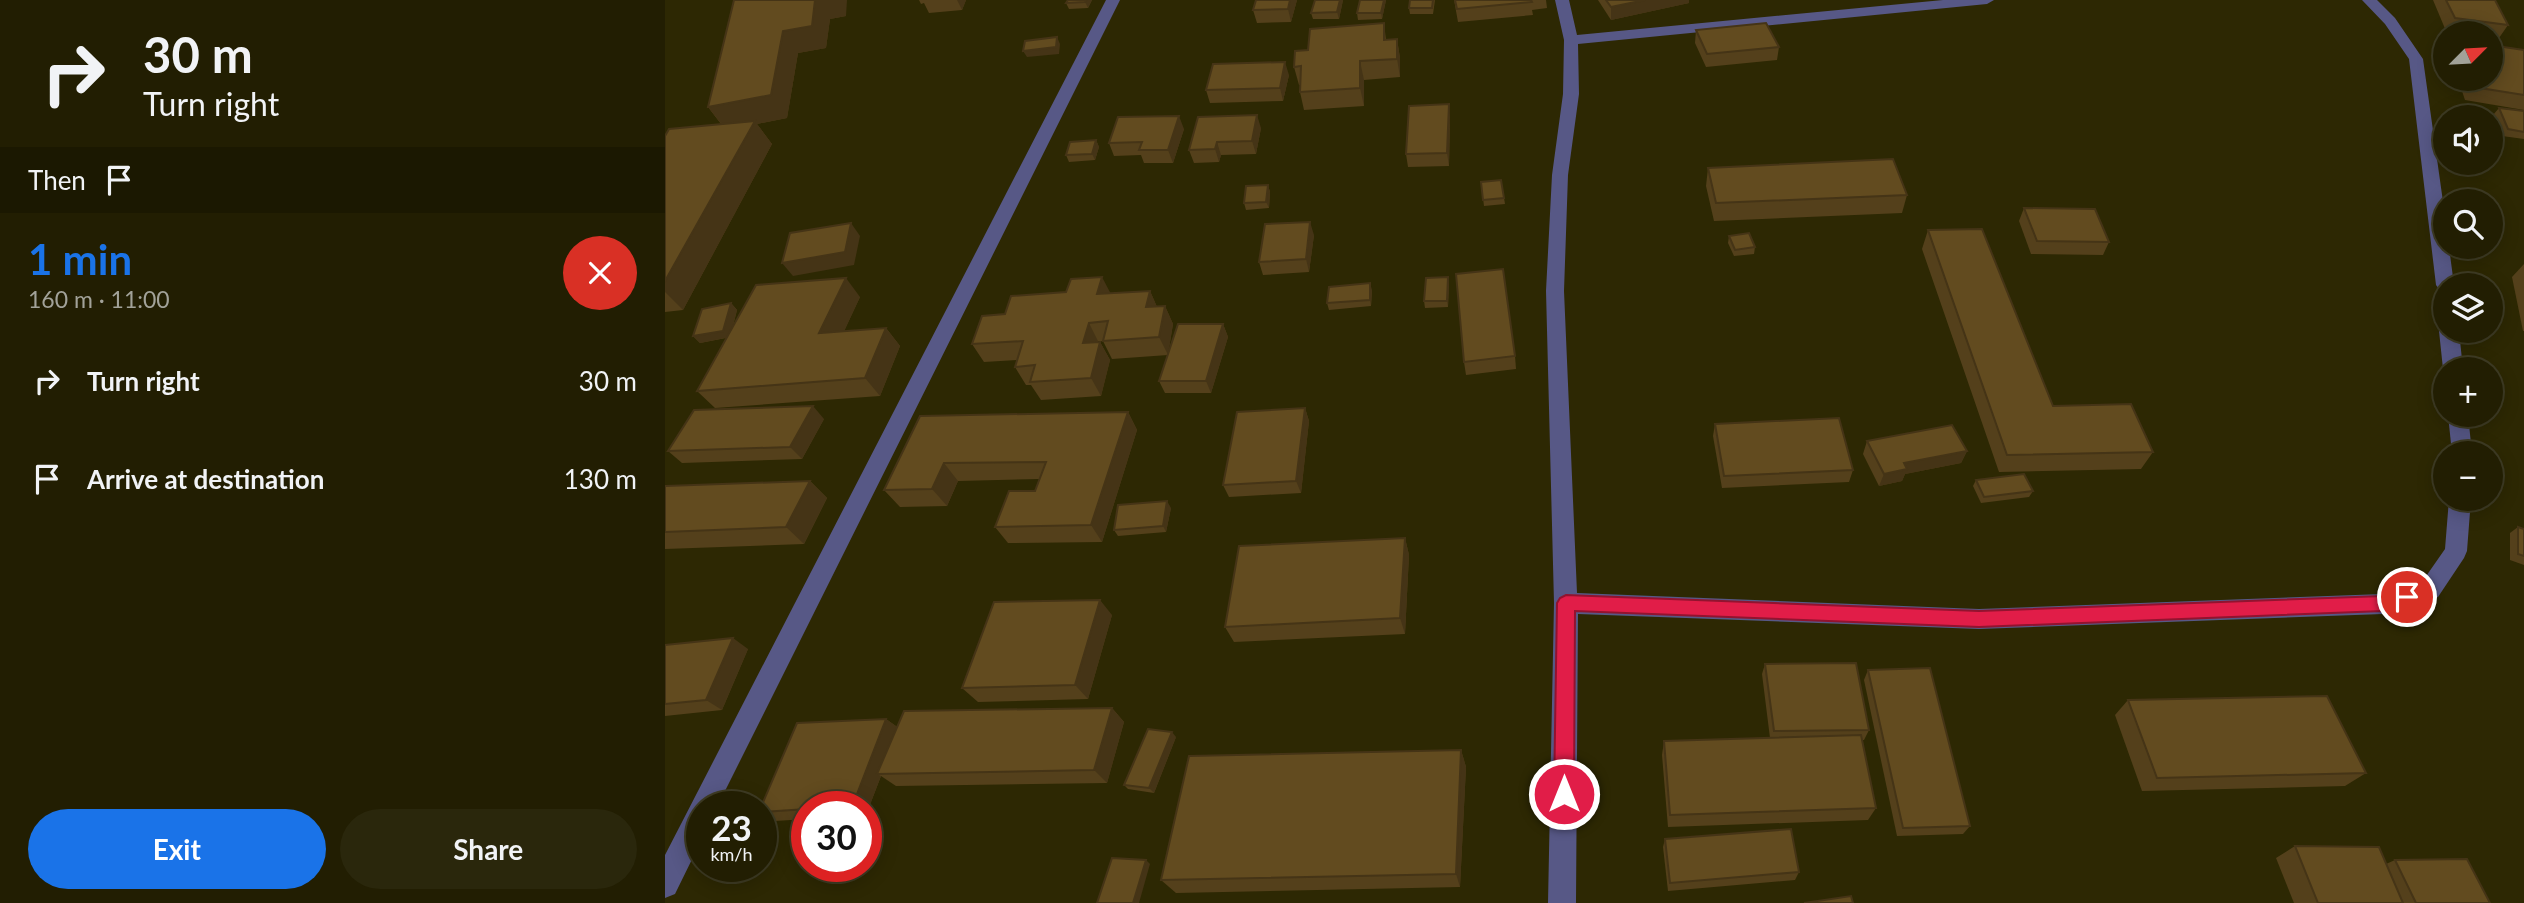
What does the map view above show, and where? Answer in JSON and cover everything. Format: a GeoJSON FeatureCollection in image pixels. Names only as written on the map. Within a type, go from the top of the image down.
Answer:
{"type":"FeatureCollection","features":[{"type":"Feature","properties":{"kind":"street"},"geometry":{"type":"LineString","coordinates":[[712,791],[1113,0]]}},
{"type":"Feature","properties":{"kind":"street"},"geometry":{"type":"LineString","coordinates":[[1562,0],[1571,40],[1571,94],[1560,175],[1555,291],[1566,603],[1562,903]]}},
{"type":"Feature","properties":{"kind":"street"},"geometry":{"type":"LineString","coordinates":[[1571,40],[1987,0]]}},
{"type":"Feature","properties":{"kind":"street"},"geometry":{"type":"LineString","coordinates":[[2369,0],[2390,21],[2416,59],[2443,273]]}},
{"type":"Feature","properties":{"kind":"street"},"geometry":{"type":"LineString","coordinates":[[1566,603],[1979,619],[2383,604],[2430,590],[2456,551],[2459,511]]}},
{"type":"Feature","properties":{"kind":"street"},"geometry":{"type":"LineString","coordinates":[[665,884],[686,842]]}},
{"type":"Feature","properties":{"kind":"building"},"geometry":{"type":"Polygon","coordinates":[[[734,0],[815,0],[812,26],[783,31],[771,95],[708,107],[734,0]]]}},
{"type":"Feature","properties":{"kind":"building"},"geometry":{"type":"Polygon","coordinates":[[[1068,0],[1086,0],[1066,3],[1068,0]]]}},
{"type":"Feature","properties":{"kind":"building"},"geometry":{"type":"Polygon","coordinates":[[[1256,0],[1290,0],[1288,9],[1253,10],[1256,0]]]}},
{"type":"Feature","properties":{"kind":"building"},"geometry":{"type":"Polygon","coordinates":[[[1315,0],[1340,0],[1337,12],[1311,13],[1315,0]]]}},
{"type":"Feature","properties":{"kind":"building"},"geometry":{"type":"Polygon","coordinates":[[[1360,0],[1384,0],[1381,13],[1357,13],[1360,0]]]}},
{"type":"Feature","properties":{"kind":"building"},"geometry":{"type":"Polygon","coordinates":[[[1410,0],[1433,0],[1432,8],[1409,8],[1410,0]]]}},
{"type":"Feature","properties":{"kind":"building"},"geometry":{"type":"Polygon","coordinates":[[[1455,0],[1531,0],[1532,2],[1457,9],[1455,0]]]}},
{"type":"Feature","properties":{"kind":"building"},"geometry":{"type":"Polygon","coordinates":[[[1606,0],[1645,0],[1611,7],[1606,0]]]}},
{"type":"Feature","properties":{"kind":"building"},"geometry":{"type":"Polygon","coordinates":[[[2446,0],[2495,0],[2508,25],[2503,24],[2503,21],[2455,18],[2446,0]]]}},
{"type":"Feature","properties":{"kind":"building"},"geometry":{"type":"Polygon","coordinates":[[[1384,23],[1384,40],[1397,39],[1397,59],[1360,61],[1360,88],[1300,92],[1301,66],[1294,67],[1295,51],[1308,50],[1310,29],[1384,23]]]}},
{"type":"Feature","properties":{"kind":"building"},"geometry":{"type":"Polygon","coordinates":[[[1766,23],[1779,47],[1707,54],[1696,30],[1766,23]]]}},
{"type":"Feature","properties":{"kind":"building"},"geometry":{"type":"Polygon","coordinates":[[[1057,37],[1056,47],[1023,51],[1025,41],[1057,37]]]}},
{"type":"Feature","properties":{"kind":"building"},"geometry":{"type":"Polygon","coordinates":[[[2503,47],[2524,50],[2524,95],[2499,91],[2503,91],[2503,47]]]}},
{"type":"Feature","properties":{"kind":"building"},"geometry":{"type":"Polygon","coordinates":[[[1285,62],[1280,88],[1206,90],[1213,64],[1285,62]]]}},
{"type":"Feature","properties":{"kind":"building"},"geometry":{"type":"Polygon","coordinates":[[[1449,104],[1447,153],[1406,154],[1409,106],[1449,104]]]}},
{"type":"Feature","properties":{"kind":"building"},"geometry":{"type":"Polygon","coordinates":[[[2503,108],[2524,111],[2524,132],[2508,129],[2503,108]]]}},
{"type":"Feature","properties":{"kind":"building"},"geometry":{"type":"Polygon","coordinates":[[[1257,115],[1252,141],[1217,142],[1215,149],[1189,150],[1198,117],[1257,115]]]}},
{"type":"Feature","properties":{"kind":"building"},"geometry":{"type":"Polygon","coordinates":[[[1179,116],[1168,150],[1139,150],[1142,142],[1109,143],[1118,117],[1179,116]]]}},
{"type":"Feature","properties":{"kind":"building"},"geometry":{"type":"Polygon","coordinates":[[[755,121],[665,281],[665,136],[669,129],[755,121]]]}},
{"type":"Feature","properties":{"kind":"building"},"geometry":{"type":"Polygon","coordinates":[[[1096,140],[1092,154],[1066,155],[1070,142],[1096,140]]]}},
{"type":"Feature","properties":{"kind":"building"},"geometry":{"type":"Polygon","coordinates":[[[1893,159],[1907,195],[1716,203],[1708,168],[1893,159]]]}},
{"type":"Feature","properties":{"kind":"building"},"geometry":{"type":"Polygon","coordinates":[[[1501,180],[1504,198],[1483,200],[1481,182],[1501,180]]]}},
{"type":"Feature","properties":{"kind":"building"},"geometry":{"type":"Polygon","coordinates":[[[1268,185],[1266,202],[1244,203],[1246,186],[1268,185]]]}},
{"type":"Feature","properties":{"kind":"building"},"geometry":{"type":"Polygon","coordinates":[[[2024,208],[2095,209],[2109,242],[2037,241],[2024,208]]]}},
{"type":"Feature","properties":{"kind":"building"},"geometry":{"type":"Polygon","coordinates":[[[1310,222],[1306,259],[1259,262],[1265,224],[1310,222]]]}},
{"type":"Feature","properties":{"kind":"building"},"geometry":{"type":"Polygon","coordinates":[[[851,223],[845,252],[782,263],[790,233],[851,223]]]}},
{"type":"Feature","properties":{"kind":"building"},"geometry":{"type":"Polygon","coordinates":[[[1982,229],[2053,406],[2131,404],[2153,452],[2007,455],[1928,230],[1982,229]]]}},
{"type":"Feature","properties":{"kind":"building"},"geometry":{"type":"Polygon","coordinates":[[[1749,233],[1755,247],[1735,250],[1729,236],[1749,233]]]}},
{"type":"Feature","properties":{"kind":"building"},"geometry":{"type":"Polygon","coordinates":[[[1503,269],[1515,356],[1464,362],[1456,274],[1503,269]]]}},
{"type":"Feature","properties":{"kind":"building"},"geometry":{"type":"Polygon","coordinates":[[[1102,277],[1097,294],[1150,291],[1146,307],[1165,306],[1159,337],[1103,341],[1108,321],[1089,323],[1083,343],[1100,342],[1091,378],[1030,382],[1035,365],[1015,367],[1023,341],[972,344],[982,316],[1005,314],[1011,296],[1066,292],[1071,279],[1102,277]]]}},
{"type":"Feature","properties":{"kind":"building"},"geometry":{"type":"Polygon","coordinates":[[[1448,277],[1447,301],[1424,301],[1426,278],[1448,277]]]}},
{"type":"Feature","properties":{"kind":"building"},"geometry":{"type":"Polygon","coordinates":[[[846,278],[819,333],[886,328],[865,378],[697,391],[756,285],[846,278]]]}},
{"type":"Feature","properties":{"kind":"building"},"geometry":{"type":"Polygon","coordinates":[[[1370,283],[1370,300],[1327,303],[1329,287],[1370,283]]]}},
{"type":"Feature","properties":{"kind":"building"},"geometry":{"type":"Polygon","coordinates":[[[731,303],[723,331],[693,336],[702,309],[731,303]]]}},
{"type":"Feature","properties":{"kind":"building"},"geometry":{"type":"Polygon","coordinates":[[[1178,324],[1223,324],[1206,381],[1159,381],[1178,324]]]}},
{"type":"Feature","properties":{"kind":"building"},"geometry":{"type":"Polygon","coordinates":[[[813,406],[790,447],[668,451],[694,410],[813,406]]]}},
{"type":"Feature","properties":{"kind":"building"},"geometry":{"type":"Polygon","coordinates":[[[1305,408],[1296,481],[1223,485],[1237,412],[1305,408]]]}},
{"type":"Feature","properties":{"kind":"building"},"geometry":{"type":"Polygon","coordinates":[[[1128,412],[1091,525],[995,527],[1009,491],[1035,491],[1046,462],[944,463],[932,489],[884,490],[920,416],[1128,412]]]}},
{"type":"Feature","properties":{"kind":"building"},"geometry":{"type":"Polygon","coordinates":[[[1839,418],[1853,470],[1724,476],[1715,424],[1839,418]]]}},
{"type":"Feature","properties":{"kind":"building"},"geometry":{"type":"Polygon","coordinates":[[[1952,425],[1967,451],[1904,463],[1907,469],[1884,474],[1867,441],[1952,425]]]}},
{"type":"Feature","properties":{"kind":"building"},"geometry":{"type":"Polygon","coordinates":[[[2024,474],[2033,491],[1984,497],[1976,480],[2024,474]]]}},
{"type":"Feature","properties":{"kind":"building"},"geometry":{"type":"Polygon","coordinates":[[[810,481],[786,527],[665,532],[665,486],[810,481]]]}},
{"type":"Feature","properties":{"kind":"building"},"geometry":{"type":"Polygon","coordinates":[[[1167,501],[1163,526],[1114,530],[1118,505],[1167,501]]]}},
{"type":"Feature","properties":{"kind":"building"},"geometry":{"type":"Polygon","coordinates":[[[2518,527],[2524,529],[2524,556],[2518,554],[2518,527]]]}},
{"type":"Feature","properties":{"kind":"building"},"geometry":{"type":"Polygon","coordinates":[[[1405,538],[1400,618],[1225,627],[1239,546],[1405,538]]]}},
{"type":"Feature","properties":{"kind":"building"},"geometry":{"type":"Polygon","coordinates":[[[1100,600],[1075,685],[962,688],[994,602],[1100,600]]]}},
{"type":"Feature","properties":{"kind":"building"},"geometry":{"type":"Polygon","coordinates":[[[733,638],[706,700],[665,704],[665,645],[733,638]]]}},
{"type":"Feature","properties":{"kind":"building"},"geometry":{"type":"Polygon","coordinates":[[[1856,663],[1869,730],[1774,731],[1765,664],[1856,663]]]}},
{"type":"Feature","properties":{"kind":"building"},"geometry":{"type":"Polygon","coordinates":[[[1930,668],[1970,826],[1903,828],[1868,670],[1930,668]]]}},
{"type":"Feature","properties":{"kind":"building"},"geometry":{"type":"Polygon","coordinates":[[[2327,696],[2366,773],[2157,778],[2128,700],[2327,696]]]}},
{"type":"Feature","properties":{"kind":"building"},"geometry":{"type":"Polygon","coordinates":[[[1112,708],[1094,770],[877,774],[904,711],[1112,708]]]}},
{"type":"Feature","properties":{"kind":"building"},"geometry":{"type":"Polygon","coordinates":[[[886,719],[858,791],[791,791],[791,810],[777,811],[777,791],[768,791],[797,723],[886,719]]]}},
{"type":"Feature","properties":{"kind":"building"},"geometry":{"type":"Polygon","coordinates":[[[1148,729],[1172,732],[1149,788],[1124,785],[1148,729]]]}},
{"type":"Feature","properties":{"kind":"building"},"geometry":{"type":"Polygon","coordinates":[[[1861,735],[1876,808],[1670,815],[1664,741],[1861,735]]]}},
{"type":"Feature","properties":{"kind":"building"},"geometry":{"type":"Polygon","coordinates":[[[1461,750],[1456,874],[1161,880],[1189,756],[1461,750]]]}},
{"type":"Feature","properties":{"kind":"building"},"geometry":{"type":"Polygon","coordinates":[[[1791,829],[1799,872],[1670,883],[1665,839],[1791,829]]]}},
{"type":"Feature","properties":{"kind":"building"},"geometry":{"type":"Polygon","coordinates":[[[2295,846],[2379,847],[2403,903],[2318,903],[2295,846]]]}},
{"type":"Feature","properties":{"kind":"building"},"geometry":{"type":"Polygon","coordinates":[[[1112,858],[1146,860],[1133,903],[1097,903],[1112,858]]]}},
{"type":"Feature","properties":{"kind":"building"},"geometry":{"type":"Polygon","coordinates":[[[2467,859],[2490,903],[2416,903],[2395,860],[2467,859]]]}},
{"type":"Feature","properties":{"kind":"building"},"geometry":{"type":"Polygon","coordinates":[[[1851,896],[1853,903],[1804,903],[1851,896]]]}},
{"type":"Feature","properties":{"kind":"route"},"geometry":{"type":"LineString","coordinates":[[1564,794],[1566,603],[1979,619],[2383,604],[2407,597]]}}]}
